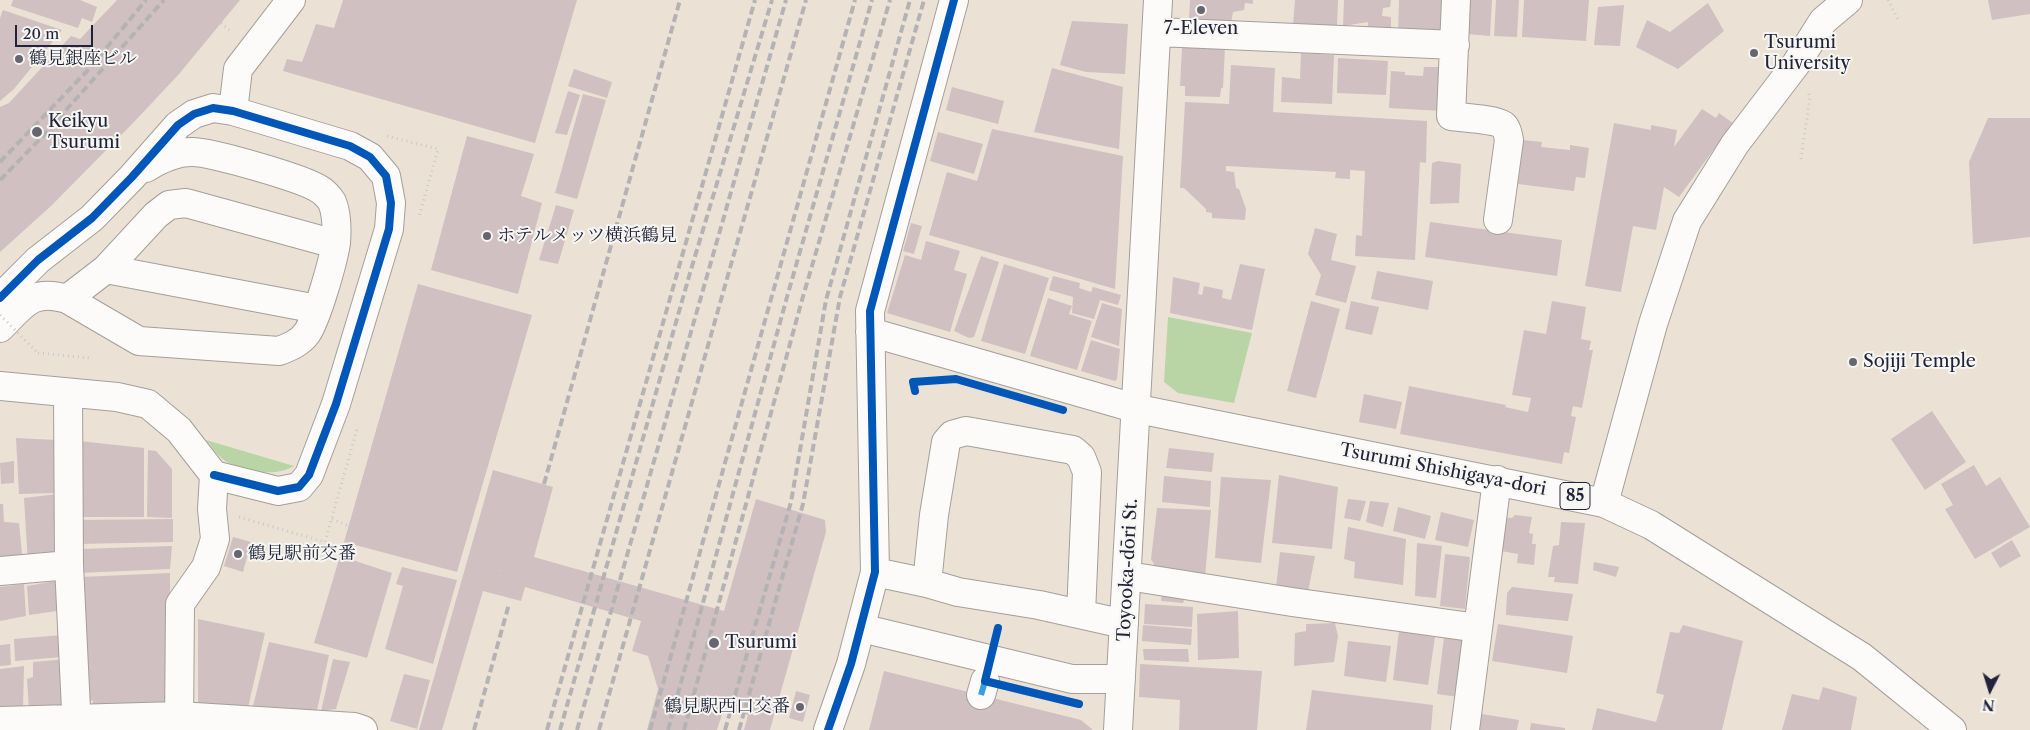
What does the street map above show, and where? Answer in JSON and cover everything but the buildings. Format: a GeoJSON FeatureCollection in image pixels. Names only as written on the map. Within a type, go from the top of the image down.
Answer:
{"type":"FeatureCollection","features":[{"type":"Feature","properties":{"kind":"street"},"geometry":{"type":"LineString","coordinates":[[233,111],[238,69],[291,0]]}},
{"type":"Feature","properties":{"kind":"street"},"geometry":{"type":"LineString","coordinates":[[828,730],[851,664],[875,572],[876,537],[870,311],[954,0]]}},
{"type":"Feature","properties":{"kind":"street","name":"Toyooka-dōri St."},"geometry":{"type":"LineString","coordinates":[[1118,730],[1138,409],[1158,32],[1158,0]]}},
{"type":"Feature","properties":{"kind":"street"},"geometry":{"type":"LineString","coordinates":[[1456,0],[1451,116],[1503,126],[1509,140],[1498,220]]}},
{"type":"Feature","properties":{"kind":"street"},"geometry":{"type":"LineString","coordinates":[[1604,503],[1654,324],[1687,221],[1735,144],[1796,64],[1823,21],[1848,0]]}},
{"type":"Feature","properties":{"kind":"street"},"geometry":{"type":"LineString","coordinates":[[1158,32],[1455,46]]}},
{"type":"Feature","properties":{"kind":"street"},"geometry":{"type":"LineString","coordinates":[[0,386],[68,394],[117,397],[148,404],[179,430],[214,475],[278,491],[299,487],[309,475],[336,404],[389,228],[391,203],[386,176],[370,157],[350,146],[233,111],[212,108],[194,114],[178,125],[132,177],[92,218],[38,260],[4,293]]}},
{"type":"Feature","properties":{"kind":"street"},"geometry":{"type":"LineString","coordinates":[[0,328],[36,296],[54,295],[67,299],[139,341],[279,352],[294,346],[306,334],[317,309],[336,244],[337,223],[331,202],[319,189],[301,180],[209,154],[192,152],[174,154],[156,161],[132,177]]}},
{"type":"Feature","properties":{"kind":"street"},"geometry":{"type":"LineString","coordinates":[[67,299],[106,268],[156,215],[169,205],[186,202],[336,244]]}},
{"type":"Feature","properties":{"kind":"street"},"geometry":{"type":"LineString","coordinates":[[106,268],[317,309]]}},
{"type":"Feature","properties":{"kind":"street","name":"Tsurumi Shishigaya-dori"},"geometry":{"type":"LineString","coordinates":[[870,332],[1138,409],[1604,503],[1651,526],[1862,657],[1941,726]]}},
{"type":"Feature","properties":{"kind":"street"},"geometry":{"type":"LineString","coordinates":[[68,394],[69,565],[77,724]]}},
{"type":"Feature","properties":{"kind":"street"},"geometry":{"type":"LineString","coordinates":[[926,583],[934,515],[946,442],[952,435],[966,431],[1073,450],[1081,457],[1087,472],[1080,614]]}},
{"type":"Feature","properties":{"kind":"street"},"geometry":{"type":"LineString","coordinates":[[179,723],[180,604],[206,567],[215,539],[212,509],[214,475]]}},
{"type":"Feature","properties":{"kind":"street"},"geometry":{"type":"LineString","coordinates":[[1465,730],[1497,480]]}},
{"type":"Feature","properties":{"kind":"street"},"geometry":{"type":"LineString","coordinates":[[0,571],[69,565]]}},
{"type":"Feature","properties":{"kind":"street"},"geometry":{"type":"LineString","coordinates":[[875,572],[958,592],[1124,624]]}},
{"type":"Feature","properties":{"kind":"street"},"geometry":{"type":"LineString","coordinates":[[1128,576],[1292,602],[1478,628]]}},
{"type":"Feature","properties":{"kind":"street"},"geometry":{"type":"LineString","coordinates":[[861,628],[1072,679],[1122,679]]}},
{"type":"Feature","properties":{"kind":"street"},"geometry":{"type":"LineString","coordinates":[[0,721],[77,724],[179,723],[354,727],[363,730]]}},
{"type":"Feature","properties":{"kind":"path"},"geometry":{"type":"LineString","coordinates":[[1888,0],[1898,20]]}},
{"type":"Feature","properties":{"kind":"path"},"geometry":{"type":"LineString","coordinates":[[1796,64],[1810,97],[1801,159]]}},
{"type":"Feature","properties":{"kind":"path"},"geometry":{"type":"LineString","coordinates":[[0,315],[38,353],[90,358]]}},
{"type":"Feature","properties":{"kind":"path"},"geometry":{"type":"LineString","coordinates":[[332,519],[349,526]]}},
{"type":"Feature","properties":{"kind":"path"},"geometry":{"type":"LineString","coordinates":[[500,565],[500,576],[723,640],[697,730]]}},
{"type":"Feature","properties":{"kind":"green space"},"geometry":{"type":"Polygon","coordinates":[[[1168,317],[1252,333],[1234,403],[1178,393],[1164,382],[1168,317]]]}},
{"type":"Feature","properties":{"kind":"green space"},"geometry":{"type":"Polygon","coordinates":[[[206,440],[294,466],[271,472],[245,469],[225,461],[206,440]]]}},
{"type":"Feature","properties":{"kind":"railway"},"geometry":{"type":"LineString","coordinates":[[0,162],[88,70],[146,0]]}},
{"type":"Feature","properties":{"kind":"railway"},"geometry":{"type":"LineString","coordinates":[[0,180],[42,137],[164,0]]}},
{"type":"Feature","properties":{"kind":"railway"},"geometry":{"type":"LineString","coordinates":[[544,484],[680,0]]}},
{"type":"Feature","properties":{"kind":"railway"},"geometry":{"type":"LineString","coordinates":[[547,730],[755,0]]}},
{"type":"Feature","properties":{"kind":"railway"},"geometry":{"type":"LineString","coordinates":[[560,730],[690,273],[772,0]]}},
{"type":"Feature","properties":{"kind":"railway"},"geometry":{"type":"LineString","coordinates":[[577,730],[786,0]]}},
{"type":"Feature","properties":{"kind":"railway"},"geometry":{"type":"LineString","coordinates":[[599,730],[806,0]]}},
{"type":"Feature","properties":{"kind":"railway"},"geometry":{"type":"LineString","coordinates":[[650,730],[855,0]]}},
{"type":"Feature","properties":{"kind":"railway"},"geometry":{"type":"LineString","coordinates":[[668,730],[787,297],[872,0]]}},
{"type":"Feature","properties":{"kind":"railway"},"geometry":{"type":"LineString","coordinates":[[684,730],[802,300],[890,0]]}},
{"type":"Feature","properties":{"kind":"railway"},"geometry":{"type":"LineString","coordinates":[[725,730],[791,502],[826,300],[910,0]]}},
{"type":"Feature","properties":{"kind":"railway"},"geometry":{"type":"LineString","coordinates":[[739,730],[803,504],[840,297],[924,0]]}},
{"type":"Feature","properties":{"kind":"railway"},"geometry":{"type":"LineString","coordinates":[[474,730],[509,604]]}},
{"type":"Feature","properties":{"kind":"marked path"},"geometry":{"type":"LineString","coordinates":[[981,695],[985,681]]}},
{"type":"Feature","properties":{"kind":"cycle path"},"geometry":{"type":"LineString","coordinates":[[828,730],[851,664],[875,572],[870,311],[954,0]]}},
{"type":"Feature","properties":{"kind":"cycle path"},"geometry":{"type":"LineString","coordinates":[[0,298],[38,260],[92,218],[132,177],[178,125],[194,114],[213,108],[233,111],[350,146],[370,157],[386,176],[391,203],[389,229],[336,404],[309,475],[299,487],[278,491],[214,475]]}},
{"type":"Feature","properties":{"kind":"cycle path"},"geometry":{"type":"LineString","coordinates":[[915,391],[913,382],[956,379],[1063,410]]}},
{"type":"Feature","properties":{"kind":"cycle path"},"geometry":{"type":"LineString","coordinates":[[998,628],[985,681],[1079,704]]}},
{"type":"Feature","properties":{"kind":"place","name":"7-Eleven"},"geometry":{"type":"Point","coordinates":[1201,10]}},
{"type":"Feature","properties":{"kind":"place","name":"Tsurumi University"},"geometry":{"type":"Point","coordinates":[1754,53]}},
{"type":"Feature","properties":{"kind":"place","name":"鶴見銀座ビル"},"geometry":{"type":"Point","coordinates":[19,59]}},
{"type":"Feature","properties":{"kind":"place","name":"Keikyu Tsurumi"},"geometry":{"type":"Point","coordinates":[37,132]}},
{"type":"Feature","properties":{"kind":"place","name":"ホテルメッツ横浜鶴見"},"geometry":{"type":"Point","coordinates":[487,236]}},
{"type":"Feature","properties":{"kind":"place","name":"Sojiji Temple"},"geometry":{"type":"Point","coordinates":[1853,362]}},
{"type":"Feature","properties":{"kind":"place","name":"鶴見駅前交番"},"geometry":{"type":"Point","coordinates":[238,554]}},
{"type":"Feature","properties":{"kind":"place","name":"Tsurumi"},"geometry":{"type":"Point","coordinates":[714,643]}},
{"type":"Feature","properties":{"kind":"place","name":"鶴見駅西口交番"},"geometry":{"type":"Point","coordinates":[800,707]}}]}
